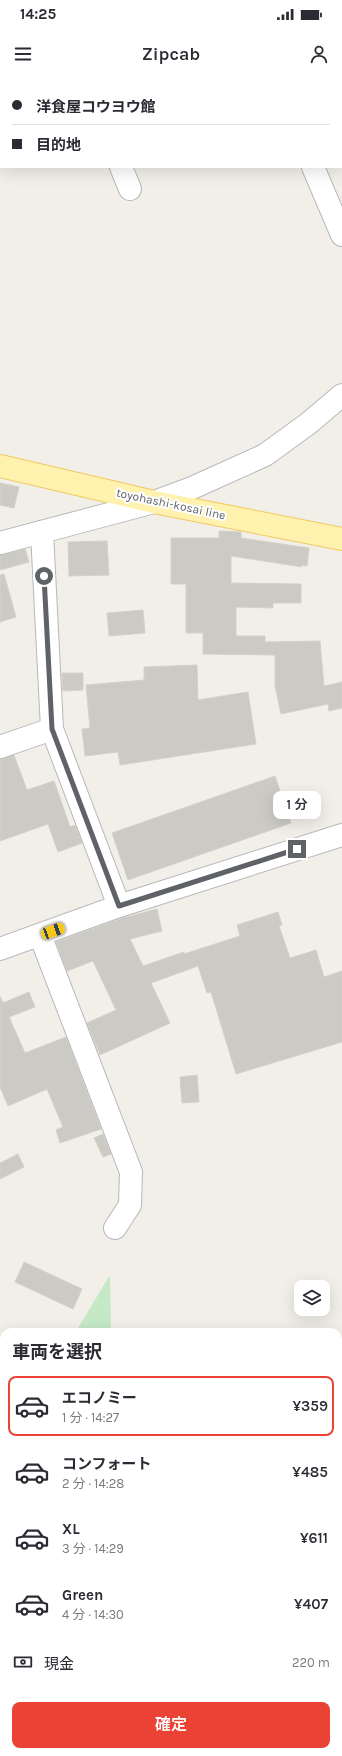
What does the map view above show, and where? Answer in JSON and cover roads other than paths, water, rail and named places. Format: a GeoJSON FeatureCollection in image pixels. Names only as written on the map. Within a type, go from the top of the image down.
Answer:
{"type":"FeatureCollection","features":[{"type":"Feature","properties":{"kind":"main road","name":"toyohashi-kosai line"},"geometry":{"type":"LineString","coordinates":[[0,466],[154,502],[342,539]]}},
{"type":"Feature","properties":{"kind":"street"},"geometry":{"type":"LineString","coordinates":[[121,168],[130,189]]}},
{"type":"Feature","properties":{"kind":"street"},"geometry":{"type":"LineString","coordinates":[[313,168],[342,235]]}},
{"type":"Feature","properties":{"kind":"street"},"geometry":{"type":"LineString","coordinates":[[0,543],[154,502],[192,488],[265,455],[309,423],[342,395]]}},
{"type":"Feature","properties":{"kind":"street"},"geometry":{"type":"LineString","coordinates":[[42,532],[52,729],[119,906]]}},
{"type":"Feature","properties":{"kind":"street"},"geometry":{"type":"LineString","coordinates":[[0,747],[52,729]]}},
{"type":"Feature","properties":{"kind":"street"},"geometry":{"type":"LineString","coordinates":[[0,949],[119,906],[342,835]]}},
{"type":"Feature","properties":{"kind":"street"},"geometry":{"type":"LineString","coordinates":[[40,935],[131,1172],[130,1205],[115,1228]]}}]}
